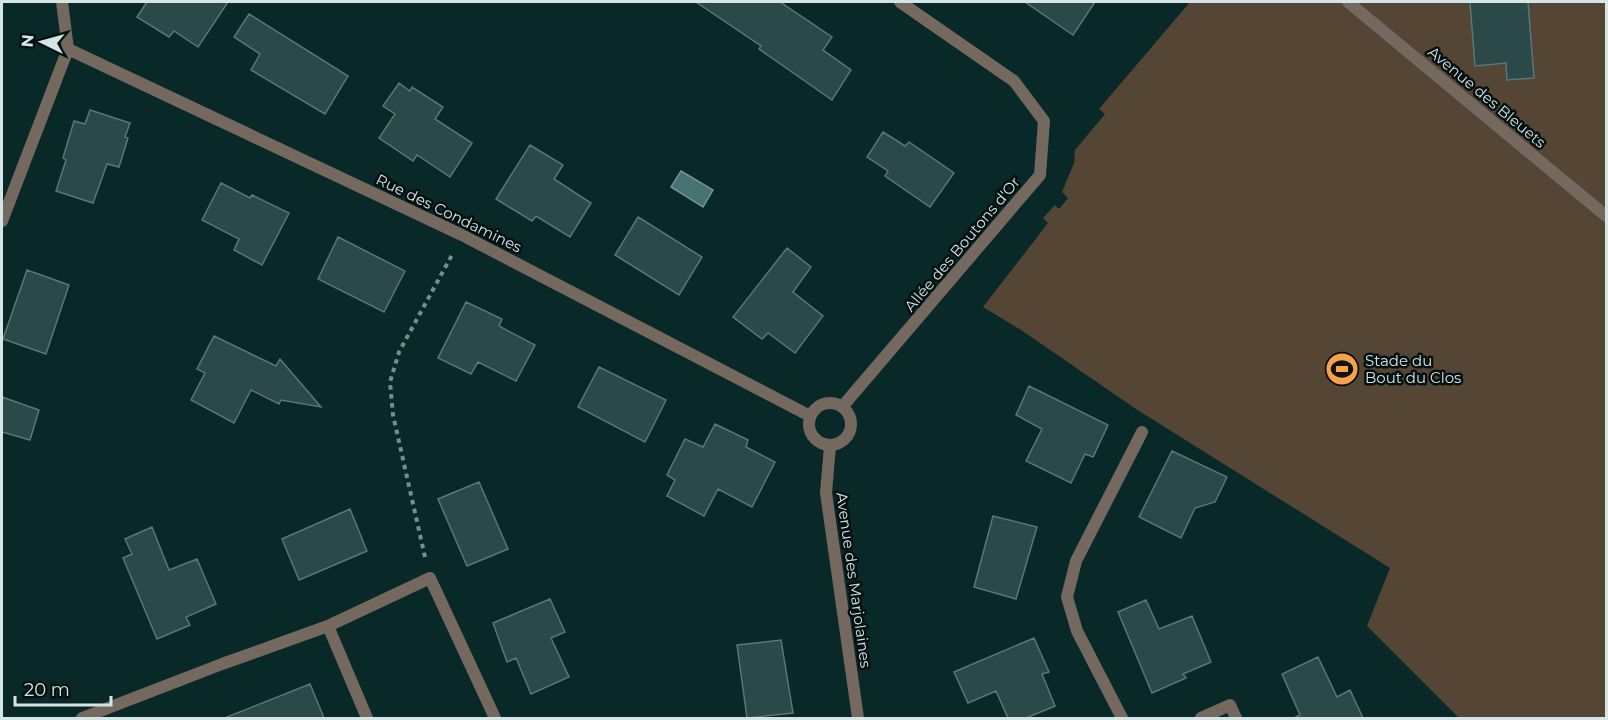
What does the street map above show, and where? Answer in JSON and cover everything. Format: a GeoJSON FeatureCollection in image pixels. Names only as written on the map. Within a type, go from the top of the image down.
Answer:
{"type":"FeatureCollection","features":[{"type":"Feature","properties":{"kind":"street"},"geometry":{"type":"LineString","coordinates":[[2,221],[68,49],[62,2]]}},
{"type":"Feature","properties":{"kind":"street","name":"Allée des Boutons d'Or"},"geometry":{"type":"LineString","coordinates":[[842,407],[1040,175],[1044,121],[1014,81],[900,2]]}},
{"type":"Feature","properties":{"kind":"street","name":"Avenue des Bleuets"},"geometry":{"type":"LineString","coordinates":[[1348,2],[1606,216]]}},
{"type":"Feature","properties":{"kind":"street","name":"Rue des Condamines"},"geometry":{"type":"LineString","coordinates":[[68,49],[462,235],[810,416]]}},
{"type":"Feature","properties":{"kind":"street"},"geometry":{"type":"LineString","coordinates":[[830,403],[842,407],[850,417],[850,430],[843,441],[830,446],[823,445],[812,436],[808,423],[810,416],[818,406],[824,404],[830,403]]}},
{"type":"Feature","properties":{"kind":"street"},"geometry":{"type":"LineString","coordinates":[[1122,718],[1077,631],[1067,597],[1076,561],[1142,432]]}},
{"type":"Feature","properties":{"kind":"street","name":"Avenue des Marjolaines"},"geometry":{"type":"LineString","coordinates":[[830,446],[826,493],[858,718]]}},
{"type":"Feature","properties":{"kind":"street"},"geometry":{"type":"LineString","coordinates":[[82,718],[328,626],[430,578],[495,718]]}},
{"type":"Feature","properties":{"kind":"street"},"geometry":{"type":"LineString","coordinates":[[328,626],[367,718]]}},
{"type":"Feature","properties":{"kind":"street"},"geometry":{"type":"LineString","coordinates":[[1201,718],[1230,705],[1236,718]]}},
{"type":"Feature","properties":{"kind":"path"},"geometry":{"type":"LineString","coordinates":[[430,578],[393,415],[390,382],[399,352],[462,235]]}},
{"type":"Feature","properties":{"kind":"shaded area","name":"Stade du Bout du Clos"},"geometry":{"type":"Polygon","coordinates":[[[1190,2],[1606,2],[1606,718],[1459,718],[1367,626],[1390,568],[1136,409],[1021,330],[983,307],[1048,223],[1043,218],[1055,205],[1059,209],[1068,198],[1062,192],[1074,163],[1075,150],[1105,114],[1099,109],[1190,2]]]}},
{"type":"Feature","properties":{"kind":"water"},"geometry":{"type":"Polygon","coordinates":[[[681,171],[713,190],[703,207],[671,187],[681,171]]]}},
{"type":"Feature","properties":{"kind":"building"},"geometry":{"type":"Polygon","coordinates":[[[147,2],[228,2],[198,47],[174,31],[169,37],[137,17],[147,2]]]}},
{"type":"Feature","properties":{"kind":"building"},"geometry":{"type":"Polygon","coordinates":[[[696,2],[780,2],[832,37],[823,50],[851,70],[832,100],[759,49],[761,46],[696,2]]]}},
{"type":"Feature","properties":{"kind":"building"},"geometry":{"type":"Polygon","coordinates":[[[1025,2],[1095,2],[1073,35],[1025,2]]]}},
{"type":"Feature","properties":{"kind":"building"},"geometry":{"type":"Polygon","coordinates":[[[1470,2],[1528,2],[1534,78],[1507,80],[1506,63],[1475,66],[1470,2]]]}},
{"type":"Feature","properties":{"kind":"building"},"geometry":{"type":"Polygon","coordinates":[[[249,14],[348,76],[325,114],[251,70],[260,54],[234,37],[249,14]]]}},
{"type":"Feature","properties":{"kind":"building"},"geometry":{"type":"Polygon","coordinates":[[[399,83],[410,91],[412,87],[443,107],[435,119],[472,143],[450,177],[417,155],[413,161],[379,138],[395,114],[383,106],[399,83]]]}},
{"type":"Feature","properties":{"kind":"building"},"geometry":{"type":"Polygon","coordinates":[[[90,110],[130,123],[119,167],[107,164],[93,203],[56,191],[66,160],[63,158],[74,121],[85,124],[90,110]]]}},
{"type":"Feature","properties":{"kind":"building"},"geometry":{"type":"Polygon","coordinates":[[[883,132],[905,146],[909,142],[954,173],[930,207],[885,176],[888,171],[867,157],[883,132]]]}},
{"type":"Feature","properties":{"kind":"building"},"geometry":{"type":"Polygon","coordinates":[[[530,145],[563,165],[554,179],[591,203],[570,237],[536,216],[532,221],[496,199],[530,145]]]}},
{"type":"Feature","properties":{"kind":"building"},"geometry":{"type":"Polygon","coordinates":[[[221,183],[250,198],[252,195],[289,213],[262,265],[234,250],[239,239],[202,220],[221,183]]]}},
{"type":"Feature","properties":{"kind":"building"},"geometry":{"type":"Polygon","coordinates":[[[638,217],[702,257],[679,295],[615,255],[638,217]]]}},
{"type":"Feature","properties":{"kind":"building"},"geometry":{"type":"Polygon","coordinates":[[[338,237],[405,271],[384,312],[318,279],[338,237]]]}},
{"type":"Feature","properties":{"kind":"building"},"geometry":{"type":"Polygon","coordinates":[[[787,248],[811,267],[793,292],[823,316],[795,353],[768,333],[762,339],[733,317],[787,248]]]}},
{"type":"Feature","properties":{"kind":"building"},"geometry":{"type":"Polygon","coordinates":[[[27,270],[69,285],[46,354],[3,339],[27,270]]]}},
{"type":"Feature","properties":{"kind":"building"},"geometry":{"type":"Polygon","coordinates":[[[466,302],[502,319],[499,326],[535,345],[516,381],[478,362],[471,374],[438,358],[466,302]]]}},
{"type":"Feature","properties":{"kind":"building"},"geometry":{"type":"Polygon","coordinates":[[[214,336],[276,366],[280,359],[321,407],[281,400],[279,404],[251,390],[234,423],[191,400],[205,373],[197,369],[214,336]]]}},
{"type":"Feature","properties":{"kind":"building"},"geometry":{"type":"Polygon","coordinates":[[[599,367],[666,400],[645,442],[578,407],[599,367]]]}},
{"type":"Feature","properties":{"kind":"building"},"geometry":{"type":"Polygon","coordinates":[[[1029,386],[1108,425],[1093,457],[1085,454],[1071,483],[1026,461],[1042,429],[1016,415],[1029,386]]]}},
{"type":"Feature","properties":{"kind":"building"},"geometry":{"type":"Polygon","coordinates":[[[2,397],[39,410],[30,440],[2,432],[2,397]]]}},
{"type":"Feature","properties":{"kind":"building"},"geometry":{"type":"Polygon","coordinates":[[[715,424],[748,440],[746,447],[775,462],[752,507],[718,489],[704,516],[667,496],[675,480],[667,475],[685,439],[703,447],[715,424]]]}},
{"type":"Feature","properties":{"kind":"building"},"geometry":{"type":"Polygon","coordinates":[[[1172,451],[1227,477],[1215,502],[1195,508],[1181,538],[1139,517],[1172,451]]]}},
{"type":"Feature","properties":{"kind":"building"},"geometry":{"type":"Polygon","coordinates":[[[479,482],[508,549],[467,566],[438,499],[479,482]]]}},
{"type":"Feature","properties":{"kind":"building"},"geometry":{"type":"Polygon","coordinates":[[[350,509],[367,551],[299,580],[282,539],[350,509]]]}},
{"type":"Feature","properties":{"kind":"building"},"geometry":{"type":"Polygon","coordinates":[[[993,516],[1037,527],[1016,599],[974,587],[993,516]]]}},
{"type":"Feature","properties":{"kind":"building"},"geometry":{"type":"Polygon","coordinates":[[[152,527],[169,570],[197,559],[216,604],[186,617],[190,625],[157,639],[123,558],[132,554],[125,539],[152,527]]]}},
{"type":"Feature","properties":{"kind":"building"},"geometry":{"type":"Polygon","coordinates":[[[550,599],[565,632],[551,638],[569,677],[531,694],[516,658],[507,662],[493,623],[550,599]]]}},
{"type":"Feature","properties":{"kind":"building"},"geometry":{"type":"Polygon","coordinates":[[[1146,600],[1159,629],[1192,616],[1211,662],[1183,674],[1186,678],[1152,693],[1118,612],[1146,600]]]}},
{"type":"Feature","properties":{"kind":"building"},"geometry":{"type":"Polygon","coordinates":[[[1034,638],[1049,672],[1042,674],[1055,706],[1026,718],[1008,718],[996,691],[968,703],[954,672],[1034,638]]]}},
{"type":"Feature","properties":{"kind":"building"},"geometry":{"type":"Polygon","coordinates":[[[781,640],[793,713],[747,718],[737,645],[781,640]]]}},
{"type":"Feature","properties":{"kind":"building"},"geometry":{"type":"Polygon","coordinates":[[[1318,657],[1337,697],[1350,690],[1363,718],[1294,718],[1300,715],[1282,674],[1318,657]]]}},
{"type":"Feature","properties":{"kind":"building"},"geometry":{"type":"Polygon","coordinates":[[[310,684],[324,718],[227,717],[310,684]]]}},
{"type":"Feature","properties":{"kind":"place","name":"Stade du Bout du Clos"},"geometry":{"type":"Point","coordinates":[1342,369]}}]}
